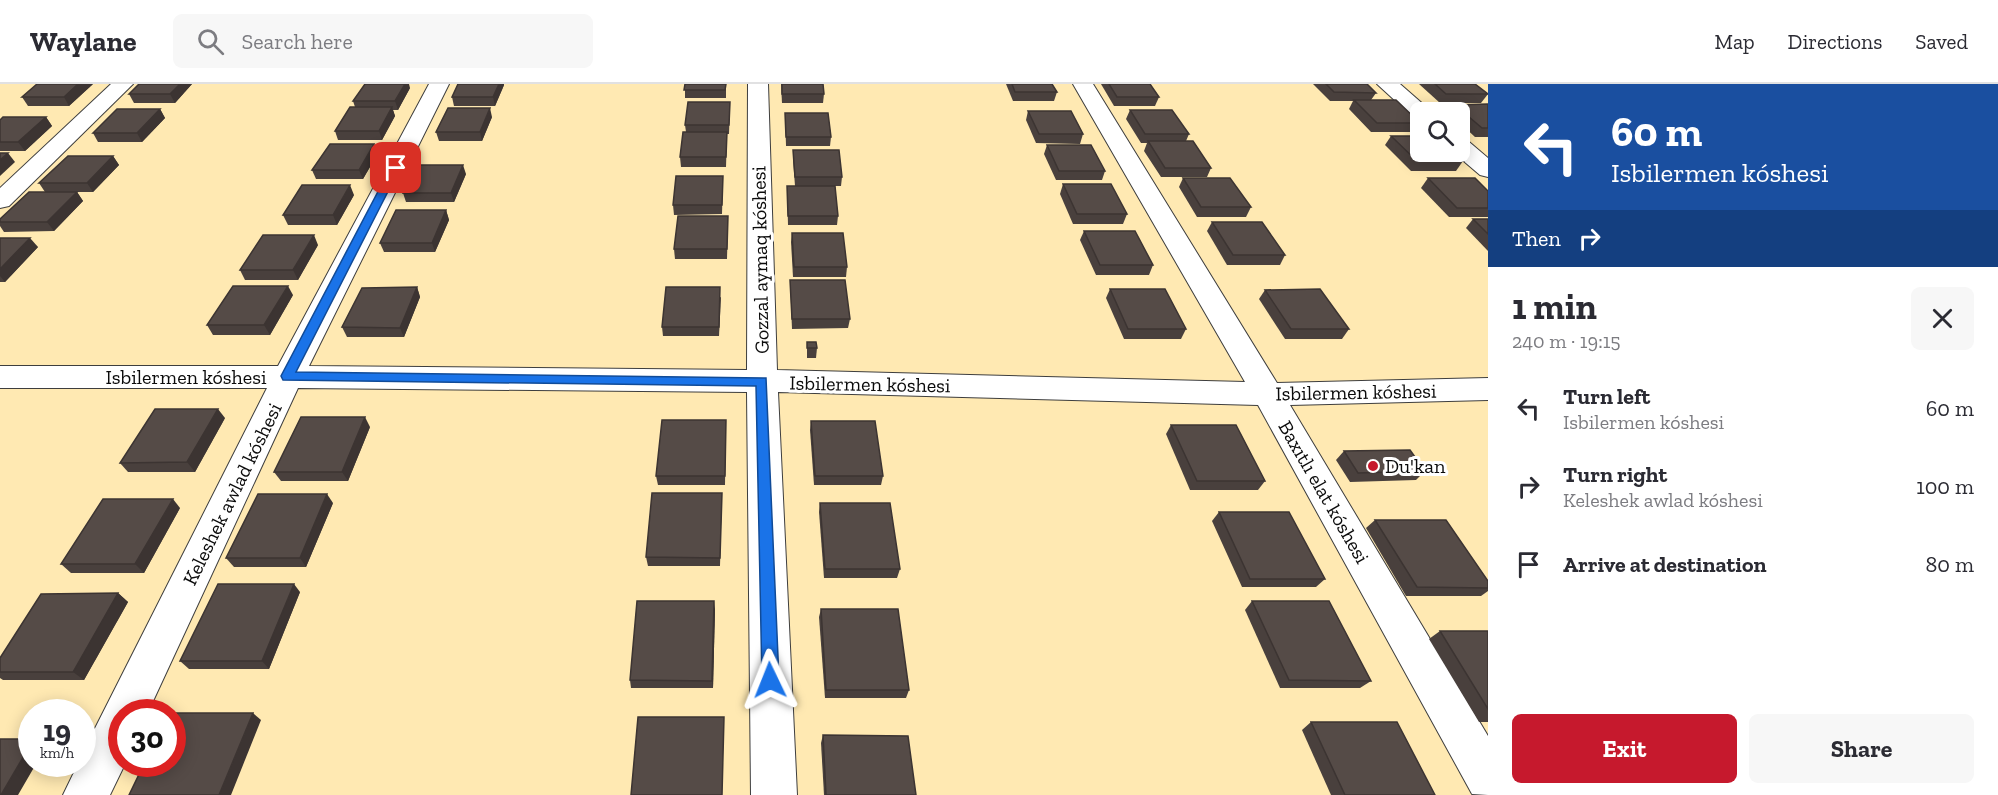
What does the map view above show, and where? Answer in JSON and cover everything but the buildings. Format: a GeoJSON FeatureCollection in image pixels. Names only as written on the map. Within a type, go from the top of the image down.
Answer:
{"type":"FeatureCollection","features":[{"type":"Feature","properties":{"kind":"street"},"geometry":{"type":"LineString","coordinates":[[0,201],[123,84]]}},
{"type":"Feature","properties":{"kind":"street","name":"Keleshek awlad kóshesi"},"geometry":{"type":"LineString","coordinates":[[132,699],[288,376],[439,84]]}},
{"type":"Feature","properties":{"kind":"street","name":"Gozzal aymaq kóshesi"},"geometry":{"type":"LineString","coordinates":[[758,84],[762,381],[774,795]]}},
{"type":"Feature","properties":{"kind":"street","name":"Baxıtlı elat kóshesi"},"geometry":{"type":"LineString","coordinates":[[1083,84],[1268,394],[1488,778]]}},
{"type":"Feature","properties":{"kind":"street"},"geometry":{"type":"LineString","coordinates":[[1387,84],[1410,103]]}},
{"type":"Feature","properties":{"kind":"street"},"geometry":{"type":"LineString","coordinates":[[1470,155],[1488,170]]}},
{"type":"Feature","properties":{"kind":"street","name":"Isbilermen kóshesi"},"geometry":{"type":"LineString","coordinates":[[0,377],[288,376],[762,381],[1268,394],[1488,389]]}},
{"type":"Feature","properties":{"kind":"street"},"geometry":{"type":"LineString","coordinates":[[86,795],[108,750]]}},
{"type":"Feature","properties":{"kind":"sand"},"geometry":{"type":"Polygon","coordinates":[[[0,84],[1488,84],[1488,795],[0,795],[0,84]]]}},
{"type":"Feature","properties":{"kind":"place","name":"Du'kan"},"geometry":{"type":"Point","coordinates":[1373,466]}},
{"type":"Feature","properties":{"kind":"route"},"geometry":{"type":"LineString","coordinates":[[396,168],[288,376],[762,381],[770,680]]}}]}
